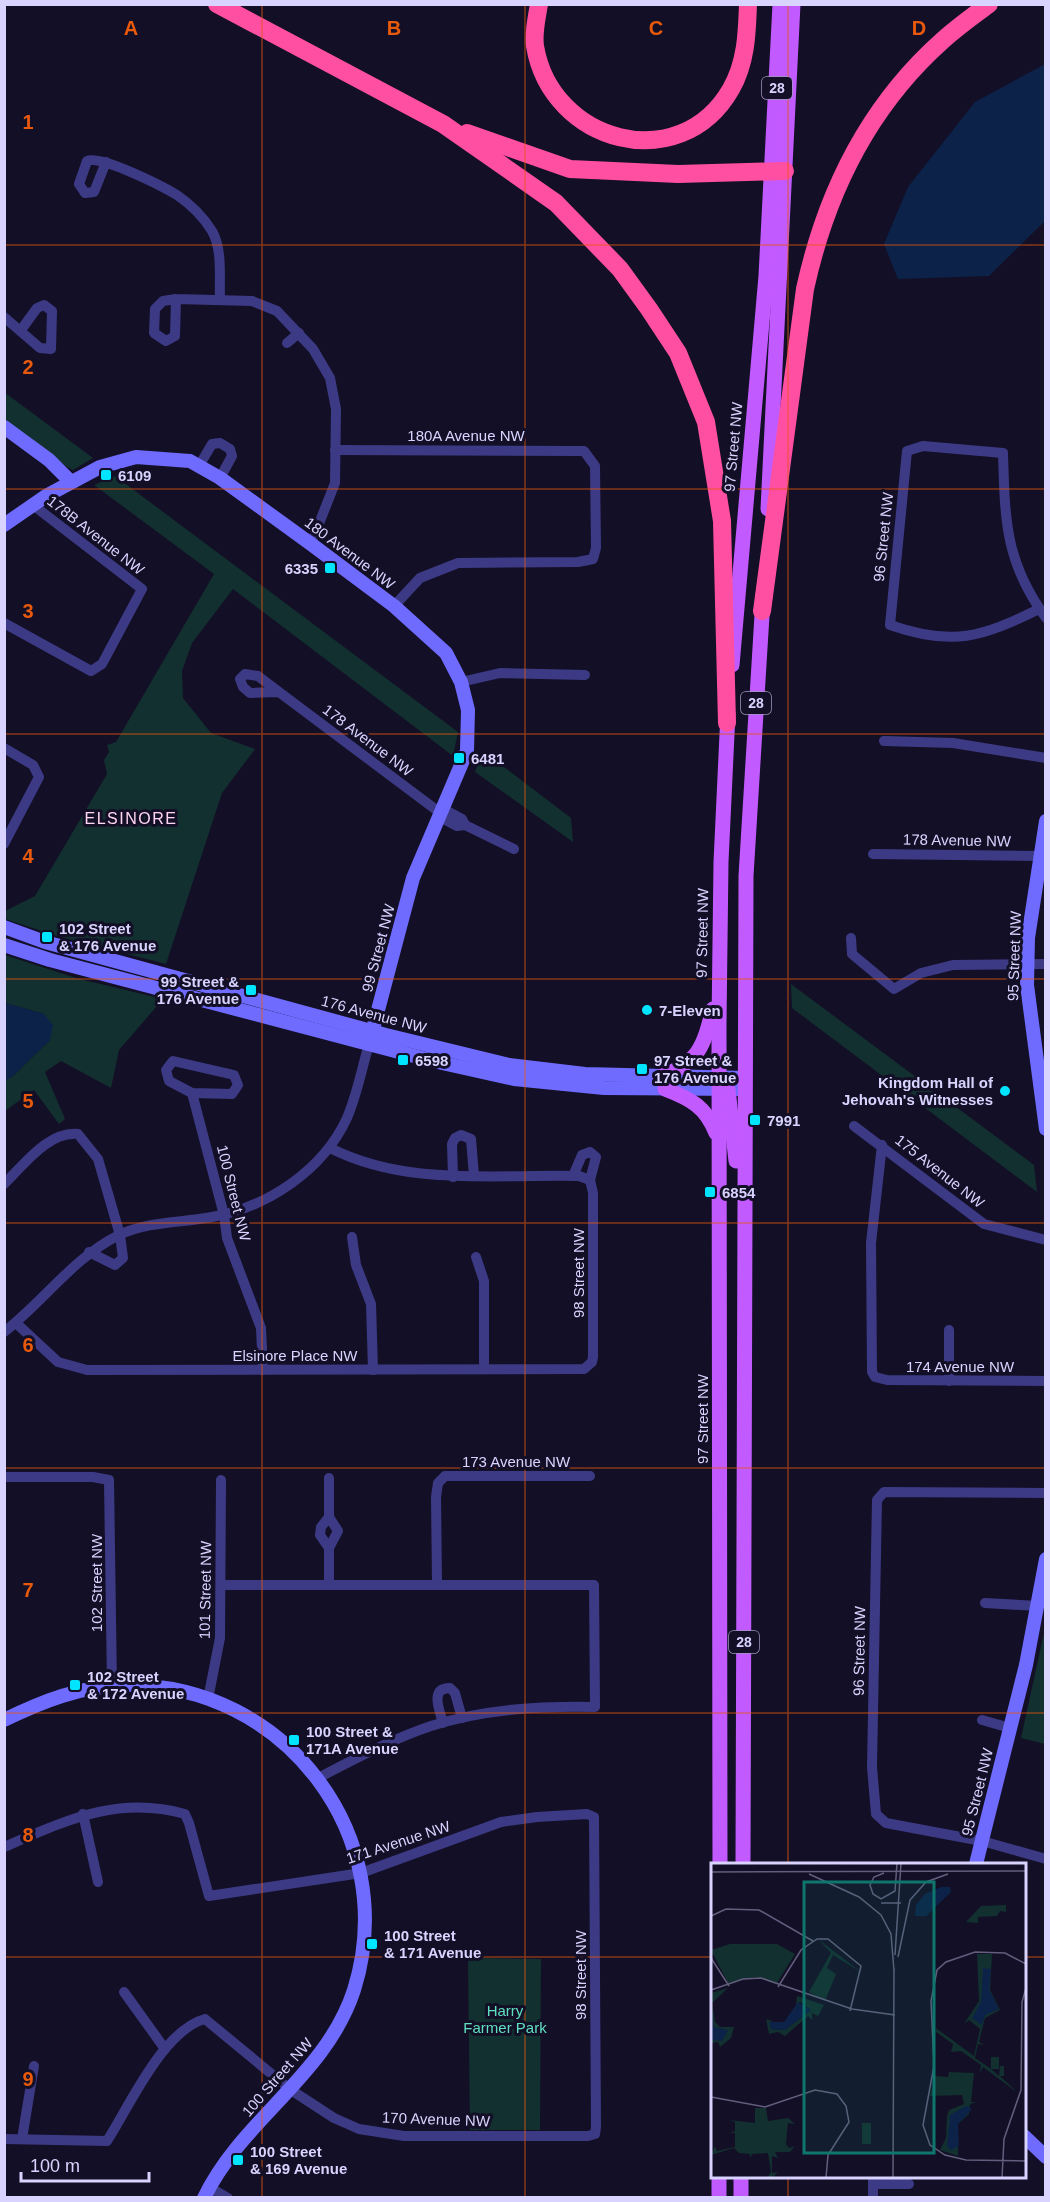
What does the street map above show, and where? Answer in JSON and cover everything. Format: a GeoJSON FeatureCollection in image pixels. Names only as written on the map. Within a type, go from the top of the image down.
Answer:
{"type":"FeatureCollection","features":[{"type":"Feature","properties":{"kind":"highway"},"geometry":{"type":"LineString","coordinates":[[217,4],[443,124],[556,203],[620,269],[678,353],[706,422],[722,521],[727,723]]}},
{"type":"Feature","properties":{"kind":"highway"},"geometry":{"type":"LineString","coordinates":[[539,4],[535,43],[540,65],[559,101],[577,118],[604,133],[622,139],[644,140],[683,132],[701,121],[730,91],[745,50],[748,4]]}},
{"type":"Feature","properties":{"kind":"highway"},"geometry":{"type":"LineString","coordinates":[[762,610],[805,289],[814,246],[825,216],[858,144],[883,105],[942,40],[989,4]]}},
{"type":"Feature","properties":{"kind":"highway"},"geometry":{"type":"LineString","coordinates":[[443,124],[570,169],[678,174],[779,171]]}},
{"type":"Feature","properties":{"kind":"main road","name":"97 Street NW"},"geometry":{"type":"LineString","coordinates":[[743,1863],[746,876],[762,610],[779,171],[780,4]]}},
{"type":"Feature","properties":{"kind":"main road","name":"97 Street NW"},"geometry":{"type":"LineString","coordinates":[[720,1863],[718,1139],[722,1085],[721,862],[727,723],[766,276],[779,171],[793,4]]}},
{"type":"Feature","properties":{"kind":"main road"},"geometry":{"type":"LineString","coordinates":[[718,1139],[711,1119],[699,1105],[662,1083],[698,1054],[720,986]]}},
{"type":"Feature","properties":{"kind":"main road"},"geometry":{"type":"LineString","coordinates":[[722,1085],[744,1236]]}},
{"type":"Feature","properties":{"kind":"main road"},"geometry":{"type":"LineString","coordinates":[[719,2178],[719,2198]]}},
{"type":"Feature","properties":{"kind":"main road"},"geometry":{"type":"LineString","coordinates":[[741,2178],[741,2198]]}},
{"type":"Feature","properties":{"kind":"street"},"geometry":{"type":"LineString","coordinates":[[106,162],[176,195],[194,209],[208,225],[219,250],[220,300]]}},
{"type":"Feature","properties":{"kind":"street"},"geometry":{"type":"LineString","coordinates":[[176,299],[252,301],[277,310],[314,349],[330,378],[336,409],[335,483],[311,544]]}},
{"type":"Feature","properties":{"kind":"street"},"geometry":{"type":"LineString","coordinates":[[4,317],[21,330]]}},
{"type":"Feature","properties":{"kind":"street"},"geometry":{"type":"LineString","coordinates":[[287,343],[299,333]]}},
{"type":"Feature","properties":{"kind":"street"},"geometry":{"type":"LineString","coordinates":[[4,427],[49,460],[71,482]]}},
{"type":"Feature","properties":{"kind":"street"},"geometry":{"type":"LineString","coordinates":[[199,466],[212,444],[220,443],[230,448],[232,456],[220,478]]}},
{"type":"Feature","properties":{"kind":"street","name":"96 Street NW"},"geometry":{"type":"LineString","coordinates":[[923,446],[1003,453],[1005,523],[1020,577],[1042,614],[994,631],[966,637],[913,633],[890,625],[907,451],[923,446]]}},
{"type":"Feature","properties":{"kind":"street","name":"180A Avenue NW"},"geometry":{"type":"LineString","coordinates":[[335,450],[584,451],[595,466],[596,548]]}},
{"type":"Feature","properties":{"kind":"street","name":"180 Avenue NW"},"geometry":{"type":"LineString","coordinates":[[4,525],[71,482],[100,467],[136,457],[168,458],[199,466],[220,478],[394,606],[420,578],[458,563],[578,562],[593,559],[596,548]]}},
{"type":"Feature","properties":{"kind":"street","name":"178B Avenue NW"},"geometry":{"type":"LineString","coordinates":[[4,623],[91,670],[102,664],[142,590],[33,505]]}},
{"type":"Feature","properties":{"kind":"street","name":"99 Street NW"},"geometry":{"type":"LineString","coordinates":[[224,1215],[264,1200],[298,1180],[330,1148],[347,1118],[371,1038],[413,878],[439,812],[467,752],[468,710],[461,682],[446,653],[394,606]]}},
{"type":"Feature","properties":{"kind":"street"},"geometry":{"type":"LineString","coordinates":[[461,682],[500,673],[585,675]]}},
{"type":"Feature","properties":{"kind":"street","name":"178 Avenue NW"},"geometry":{"type":"LineString","coordinates":[[279,692],[439,812]]}},
{"type":"Feature","properties":{"kind":"street"},"geometry":{"type":"LineString","coordinates":[[884,741],[953,742],[1046,758]]}},
{"type":"Feature","properties":{"kind":"street"},"geometry":{"type":"LineString","coordinates":[[4,748],[33,765],[39,773],[36,786],[4,844]]}},
{"type":"Feature","properties":{"kind":"street"},"geometry":{"type":"LineString","coordinates":[[439,812],[445,810],[454,814],[462,819],[465,825],[514,849]]}},
{"type":"Feature","properties":{"kind":"street","name":"95 Street NW"},"geometry":{"type":"LineString","coordinates":[[1046,821],[1027,964],[1029,1012],[1042,1072],[1046,1129]]}},
{"type":"Feature","properties":{"kind":"street","name":"178 Avenue NW"},"geometry":{"type":"LineString","coordinates":[[873,854],[1040,856]]}},
{"type":"Feature","properties":{"kind":"street","name":"176 Avenue NW"},"geometry":{"type":"LineString","coordinates":[[4,927],[45,942],[371,1038]]}},
{"type":"Feature","properties":{"kind":"street"},"geometry":{"type":"LineString","coordinates":[[851,938],[852,954],[894,989],[921,973],[953,965],[1046,964]]}},
{"type":"Feature","properties":{"kind":"street","name":"176 Avenue NW"},"geometry":{"type":"LineString","coordinates":[[4,945],[50,960],[371,1038],[530,1068],[662,1083],[722,1085],[745,1083]]}},
{"type":"Feature","properties":{"kind":"street"},"geometry":{"type":"LineString","coordinates":[[173,1060],[234,1075],[238,1085],[232,1094],[192,1093],[169,1081],[166,1070],[173,1060]]}},
{"type":"Feature","properties":{"kind":"street","name":"100 Street NW"},"geometry":{"type":"LineString","coordinates":[[192,1093],[224,1215],[227,1238],[261,1328],[263,1370]]}},
{"type":"Feature","properties":{"kind":"street","name":"175 Avenue NW"},"geometry":{"type":"LineString","coordinates":[[854,1126],[984,1224],[1046,1240]]}},
{"type":"Feature","properties":{"kind":"street"},"geometry":{"type":"LineString","coordinates":[[4,1184],[46,1144],[66,1133],[78,1134],[98,1159],[120,1235],[123,1258],[118,1264],[109,1263],[89,1252]]}},
{"type":"Feature","properties":{"kind":"street"},"geometry":{"type":"LineString","coordinates":[[453,1177],[452,1144],[455,1138],[461,1135],[471,1139],[474,1176]]}},
{"type":"Feature","properties":{"kind":"street","name":"174 Avenue NW"},"geometry":{"type":"LineString","coordinates":[[882,1145],[870,1243],[872,1372],[876,1377],[887,1380],[1046,1380]]}},
{"type":"Feature","properties":{"kind":"street"},"geometry":{"type":"LineString","coordinates":[[330,1148],[355,1161],[395,1171],[453,1177],[573,1176],[590,1180],[596,1157],[590,1152],[582,1155],[573,1176]]}},
{"type":"Feature","properties":{"kind":"street","name":"98 Street NW"},"geometry":{"type":"LineString","coordinates":[[589,1365],[593,1357],[593,1192],[590,1180]]}},
{"type":"Feature","properties":{"kind":"street"},"geometry":{"type":"LineString","coordinates":[[4,1332],[89,1252],[120,1235],[144,1226],[224,1215]]}},
{"type":"Feature","properties":{"kind":"street"},"geometry":{"type":"LineString","coordinates":[[352,1237],[356,1265],[371,1304],[373,1370]]}},
{"type":"Feature","properties":{"kind":"street"},"geometry":{"type":"LineString","coordinates":[[476,1257],[484,1281],[484,1370]]}},
{"type":"Feature","properties":{"kind":"street","name":"Elsinore Place NW"},"geometry":{"type":"LineString","coordinates":[[16,1323],[57,1362],[87,1370],[575,1370],[589,1365]]}},
{"type":"Feature","properties":{"kind":"street"},"geometry":{"type":"LineString","coordinates":[[949,1330],[950,1381]]}},
{"type":"Feature","properties":{"kind":"street","name":"173 Avenue NW"},"geometry":{"type":"LineString","coordinates":[[437,1584],[436,1497],[438,1483],[445,1476],[590,1476]]}},
{"type":"Feature","properties":{"kind":"street","name":"102 Street NW"},"geometry":{"type":"LineString","coordinates":[[4,1477],[93,1477],[109,1480],[112,1686]]}},
{"type":"Feature","properties":{"kind":"street"},"geometry":{"type":"LineString","coordinates":[[329,1478],[329,1517],[338,1531],[328,1548],[329,1584]]}},
{"type":"Feature","properties":{"kind":"street","name":"101 Street NW"},"geometry":{"type":"LineString","coordinates":[[208,1700],[220,1638],[221,1480]]}},
{"type":"Feature","properties":{"kind":"street","name":"96 Street NW"},"geometry":{"type":"LineString","coordinates":[[982,1841],[886,1823],[876,1814],[872,1767],[877,1500],[884,1492],[1046,1493]]}},
{"type":"Feature","properties":{"kind":"street"},"geometry":{"type":"LineString","coordinates":[[328,1548],[321,1539],[320,1531],[329,1517]]}},
{"type":"Feature","properties":{"kind":"street","name":"95 Street NW"},"geometry":{"type":"LineString","coordinates":[[976,1863],[1038,1606],[1046,1559]]}},
{"type":"Feature","properties":{"kind":"street"},"geometry":{"type":"LineString","coordinates":[[222,1585],[594,1585],[594,1707],[514,1709],[462,1718],[393,1741],[318,1778]]}},
{"type":"Feature","properties":{"kind":"street"},"geometry":{"type":"LineString","coordinates":[[985,1603],[1038,1606]]}},
{"type":"Feature","properties":{"kind":"street","name":"100 Street NW"},"geometry":{"type":"LineString","coordinates":[[4,1720],[57,1697],[112,1686],[156,1687],[208,1700],[250,1718],[283,1742],[318,1778],[341,1816],[361,1873],[364,1931],[354,1989],[332,2037],[291,2090],[232,2153],[206,2192]]}},
{"type":"Feature","properties":{"kind":"street"},"geometry":{"type":"LineString","coordinates":[[443,1723],[437,1699],[438,1692],[443,1688],[450,1688],[455,1693],[462,1718]]}},
{"type":"Feature","properties":{"kind":"street"},"geometry":{"type":"LineString","coordinates":[[982,1720],[1010,1728]]}},
{"type":"Feature","properties":{"kind":"street","name":"171 Avenue NW"},"geometry":{"type":"LineString","coordinates":[[83,1814],[133,1807],[185,1814],[209,1896],[361,1873],[501,1822],[537,1816],[587,1814],[594,1817]]}},
{"type":"Feature","properties":{"kind":"street"},"geometry":{"type":"LineString","coordinates":[[4,1847],[83,1814],[98,1882]]}},
{"type":"Feature","properties":{"kind":"street","name":"98 Street NW"},"geometry":{"type":"LineString","coordinates":[[594,1817],[595,2134]]}},
{"type":"Feature","properties":{"kind":"street"},"geometry":{"type":"LineString","coordinates":[[982,1841],[1046,1859]]}},
{"type":"Feature","properties":{"kind":"street"},"geometry":{"type":"LineString","coordinates":[[4,2139],[108,2141],[135,2092],[165,2049],[124,1992]]}},
{"type":"Feature","properties":{"kind":"street","name":"170 Avenue NW"},"geometry":{"type":"LineString","coordinates":[[165,2049],[196,2021],[205,2019],[291,2090],[334,2118],[359,2129],[381,2134],[595,2134]]}},
{"type":"Feature","properties":{"kind":"street"},"geometry":{"type":"LineString","coordinates":[[22,2139],[34,2066]]}},
{"type":"Feature","properties":{"kind":"street"},"geometry":{"type":"LineString","coordinates":[[1026,2138],[1046,2157]]}},
{"type":"Feature","properties":{"kind":"street"},"geometry":{"type":"LineString","coordinates":[[873,2198],[873,2180],[909,2184]]}},
{"type":"Feature","properties":{"kind":"street"},"geometry":{"type":"LineString","coordinates":[[206,2192],[228,2198]]}},
{"type":"Feature","properties":{"kind":"green space"},"geometry":{"type":"Polygon","coordinates":[[[4,392],[93,458],[73,470],[67,467],[5,420],[4,392]]]}},
{"type":"Feature","properties":{"kind":"green space"},"geometry":{"type":"Polygon","coordinates":[[[115,476],[458,732],[453,756],[233,589],[192,643],[182,671],[183,698],[211,733],[255,749],[222,793],[166,964],[54,935],[5,919],[5,911],[35,896],[107,774],[104,760],[109,752],[107,745],[116,742],[214,574],[94,485],[115,476]]]}},
{"type":"Feature","properties":{"kind":"green space"},"geometry":{"type":"Polygon","coordinates":[[[483,751],[571,818],[573,842],[475,772],[483,751]]]}},
{"type":"Feature","properties":{"kind":"green space"},"geometry":{"type":"Polygon","coordinates":[[[5,955],[76,978],[163,999],[119,1050],[111,1088],[61,1061],[45,1072],[65,1119],[59,1124],[34,1090],[5,1111],[4,1081],[13,1076],[50,1040],[44,1014],[5,1003],[5,955]]]}},
{"type":"Feature","properties":{"kind":"green space"},"geometry":{"type":"Polygon","coordinates":[[[791,984],[1034,1165],[1037,1192],[792,1008],[791,984]]]}},
{"type":"Feature","properties":{"kind":"green space"},"geometry":{"type":"Polygon","coordinates":[[[1045,1628],[1045,1744],[1021,1738],[1045,1628]]]}},
{"type":"Feature","properties":{"kind":"green space","name":"Harry Farmer Park"},"geometry":{"type":"Polygon","coordinates":[[[468,1958],[541,1959],[540,2130],[470,2130],[468,1958]]]}},
{"type":"Feature","properties":{"kind":"water"},"geometry":{"type":"Polygon","coordinates":[[[1045,64],[1045,221],[989,276],[898,279],[884,244],[908,187],[975,102],[1045,64]]]}},
{"type":"Feature","properties":{"kind":"water"},"geometry":{"type":"Polygon","coordinates":[[[5,1003],[44,1014],[53,1025],[50,1040],[5,1081],[5,1003]]]}},
{"type":"Feature","properties":{"kind":"place","name":"6109"},"geometry":{"type":"Point","coordinates":[106,475]}},
{"type":"Feature","properties":{"kind":"place","name":"6335"},"geometry":{"type":"Point","coordinates":[330,568]}},
{"type":"Feature","properties":{"kind":"place","name":"6481"},"geometry":{"type":"Point","coordinates":[459,758]}},
{"type":"Feature","properties":{"kind":"place","name":"102 Street & 176 Avenue"},"geometry":{"type":"Point","coordinates":[47,937]}},
{"type":"Feature","properties":{"kind":"place","name":"99 Street & 176 Avenue"},"geometry":{"type":"Point","coordinates":[251,990]}},
{"type":"Feature","properties":{"kind":"place","name":"7-Eleven"},"geometry":{"type":"Point","coordinates":[647,1010]}},
{"type":"Feature","properties":{"kind":"place","name":"6598"},"geometry":{"type":"Point","coordinates":[403,1060]}},
{"type":"Feature","properties":{"kind":"place","name":"97 Street & 176 Avenue"},"geometry":{"type":"Point","coordinates":[642,1069]}},
{"type":"Feature","properties":{"kind":"place","name":"Kingdom Hall of Jehovah's Witnesses"},"geometry":{"type":"Point","coordinates":[1005,1091]}},
{"type":"Feature","properties":{"kind":"place","name":"7991"},"geometry":{"type":"Point","coordinates":[755,1120]}},
{"type":"Feature","properties":{"kind":"place","name":"6854"},"geometry":{"type":"Point","coordinates":[710,1192]}},
{"type":"Feature","properties":{"kind":"place","name":"102 Street & 172 Avenue"},"geometry":{"type":"Point","coordinates":[75,1685]}},
{"type":"Feature","properties":{"kind":"place","name":"100 Street & 171A Avenue"},"geometry":{"type":"Point","coordinates":[294,1740]}},
{"type":"Feature","properties":{"kind":"place","name":"100 Street & 171 Avenue"},"geometry":{"type":"Point","coordinates":[372,1944]}},
{"type":"Feature","properties":{"kind":"place","name":"100 Street & 169 Avenue"},"geometry":{"type":"Point","coordinates":[238,2160]}},
{"type":"Feature","properties":{"kind":"district","name":"ELSINORE"},"geometry":{"type":"Point","coordinates":[131,818]}}]}
